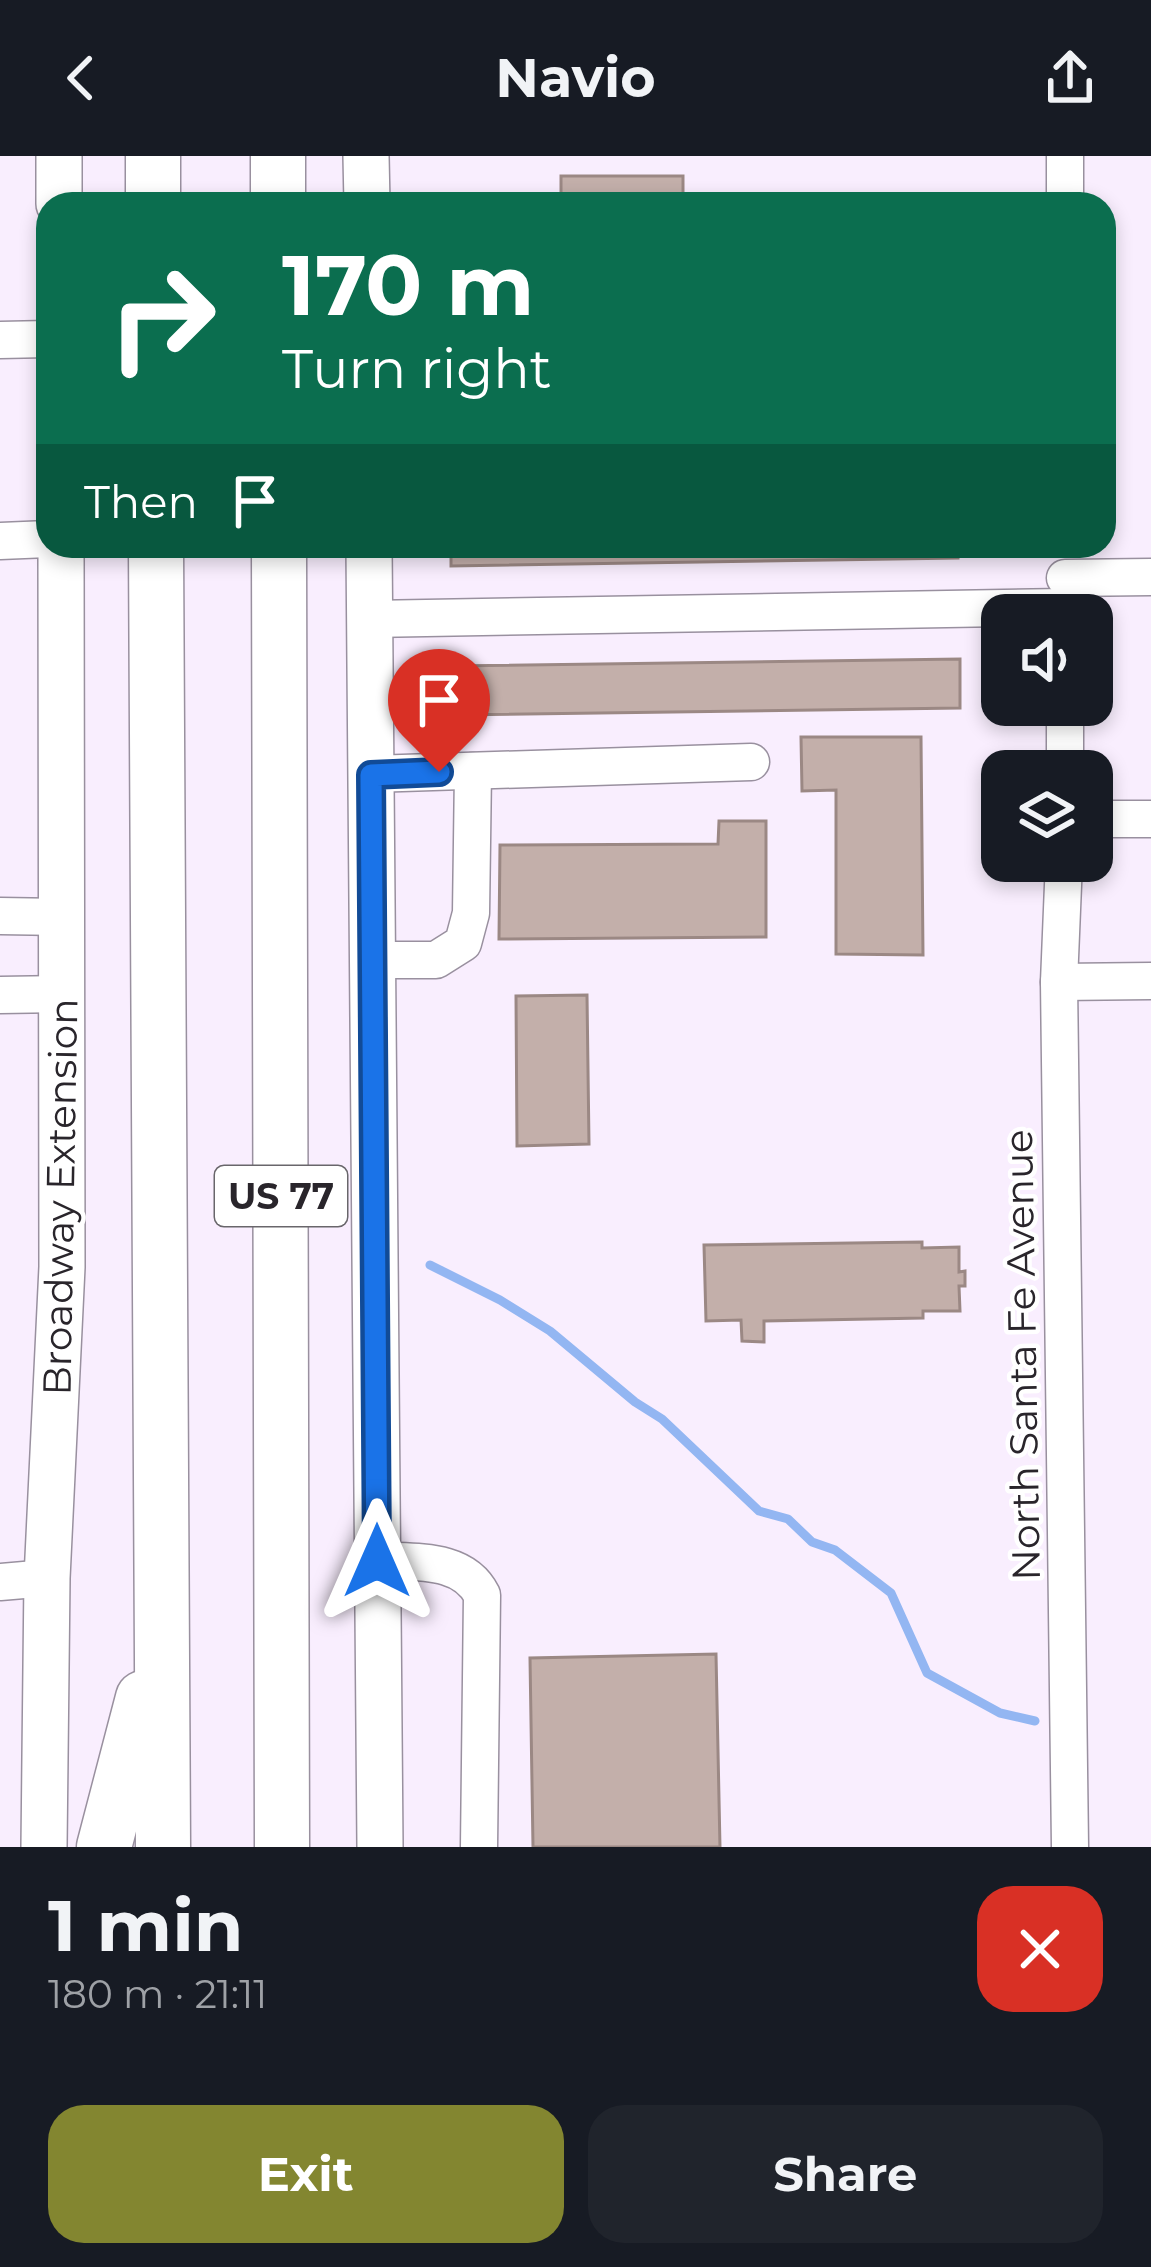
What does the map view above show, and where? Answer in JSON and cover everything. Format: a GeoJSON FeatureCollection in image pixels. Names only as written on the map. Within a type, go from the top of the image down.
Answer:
{"type":"FeatureCollection","features":[{"type":"Feature","properties":{"kind":"highway"},"geometry":{"type":"LineString","coordinates":[[153,156],[153,192]]}},
{"type":"Feature","properties":{"kind":"highway"},"geometry":{"type":"LineString","coordinates":[[278,156],[278,192]]}},
{"type":"Feature","properties":{"kind":"highway","name":"US 77"},"geometry":{"type":"LineString","coordinates":[[156,558],[163,1847]]}},
{"type":"Feature","properties":{"kind":"highway","name":"US 77"},"geometry":{"type":"LineString","coordinates":[[279,558],[282,1847]]}},
{"type":"Feature","properties":{"kind":"highway"},"geometry":{"type":"LineString","coordinates":[[104,1847],[161,1626]]}},
{"type":"Feature","properties":{"kind":"main road"},"geometry":{"type":"LineString","coordinates":[[59,156],[59,192]]}},
{"type":"Feature","properties":{"kind":"main road"},"geometry":{"type":"LineString","coordinates":[[367,156],[367,192]]}},
{"type":"Feature","properties":{"kind":"main road","name":"Broadway Extension"},"geometry":{"type":"LineString","coordinates":[[44,1847],[47,1578],[60,1378],[61,558]]}},
{"type":"Feature","properties":{"kind":"main road"},"geometry":{"type":"LineString","coordinates":[[369,558],[380,1847]]}},
{"type":"Feature","properties":{"kind":"street"},"geometry":{"type":"LineString","coordinates":[[1065,156],[1065,192]]}},
{"type":"Feature","properties":{"kind":"street"},"geometry":{"type":"LineString","coordinates":[[0,340],[36,339]]}},
{"type":"Feature","properties":{"kind":"street"},"geometry":{"type":"LineString","coordinates":[[0,541],[36,540]]}},
{"type":"Feature","properties":{"kind":"street"},"geometry":{"type":"LineString","coordinates":[[370,619],[1065,587],[1151,577]]}},
{"type":"Feature","properties":{"kind":"street"},"geometry":{"type":"LineString","coordinates":[[371,775],[751,761]]}},
{"type":"Feature","properties":{"kind":"street"},"geometry":{"type":"LineString","coordinates":[[373,960],[436,960],[463,943],[471,913],[473,771]]}},
{"type":"Feature","properties":{"kind":"street"},"geometry":{"type":"LineString","coordinates":[[1113,819],[1151,819]]}},
{"type":"Feature","properties":{"kind":"street","name":"North Santa Fe Avenue"},"geometry":{"type":"LineString","coordinates":[[1063,882],[1059,982],[1070,1847]]}},
{"type":"Feature","properties":{"kind":"street"},"geometry":{"type":"LineString","coordinates":[[0,916],[62,916]]}},
{"type":"Feature","properties":{"kind":"street"},"geometry":{"type":"LineString","coordinates":[[1059,982],[1151,981]]}},
{"type":"Feature","properties":{"kind":"street"},"geometry":{"type":"LineString","coordinates":[[0,995],[63,994]]}},
{"type":"Feature","properties":{"kind":"street"},"geometry":{"type":"LineString","coordinates":[[377,1561],[440,1565],[466,1572],[482,1595],[478,1847]]}},
{"type":"Feature","properties":{"kind":"street"},"geometry":{"type":"LineString","coordinates":[[0,1582],[47,1578]]}},
{"type":"Feature","properties":{"kind":"building"},"geometry":{"type":"Polygon","coordinates":[[[561,176],[683,176],[683,192],[561,192],[561,176]]]}},
{"type":"Feature","properties":{"kind":"building"},"geometry":{"type":"Polygon","coordinates":[[[451,558],[958,558],[451,566],[451,558]]]}},
{"type":"Feature","properties":{"kind":"building"},"geometry":{"type":"Polygon","coordinates":[[[960,659],[960,708],[452,715],[451,666],[960,659]]]}},
{"type":"Feature","properties":{"kind":"building"},"geometry":{"type":"Polygon","coordinates":[[[801,737],[921,737],[923,955],[836,954],[836,790],[802,791],[801,737]]]}},
{"type":"Feature","properties":{"kind":"building"},"geometry":{"type":"Polygon","coordinates":[[[719,821],[766,821],[766,937],[499,939],[500,845],[718,844],[719,821]]]}},
{"type":"Feature","properties":{"kind":"building"},"geometry":{"type":"Polygon","coordinates":[[[587,995],[589,1144],[517,1146],[516,996],[587,995]]]}},
{"type":"Feature","properties":{"kind":"building"},"geometry":{"type":"Polygon","coordinates":[[[922,1242],[922,1248],[959,1247],[959,1272],[965,1271],[965,1286],[959,1286],[960,1311],[923,1311],[923,1318],[764,1321],[764,1342],[742,1341],[741,1320],[706,1321],[704,1245],[922,1242]]]}},
{"type":"Feature","properties":{"kind":"building"},"geometry":{"type":"Polygon","coordinates":[[[716,1654],[720,1847],[533,1847],[530,1658],[716,1654]]]}},
{"type":"Feature","properties":{"kind":"waterway"},"geometry":{"type":"LineString","coordinates":[[430,1265],[550,1331],[662,1419],[759,1511],[788,1519],[812,1542],[835,1550],[891,1593],[927,1673],[1000,1713],[1035,1721]]}},
{"type":"Feature","properties":{"kind":"route"},"geometry":{"type":"LineString","coordinates":[[377,1561],[371,775],[439,772]]}}]}
